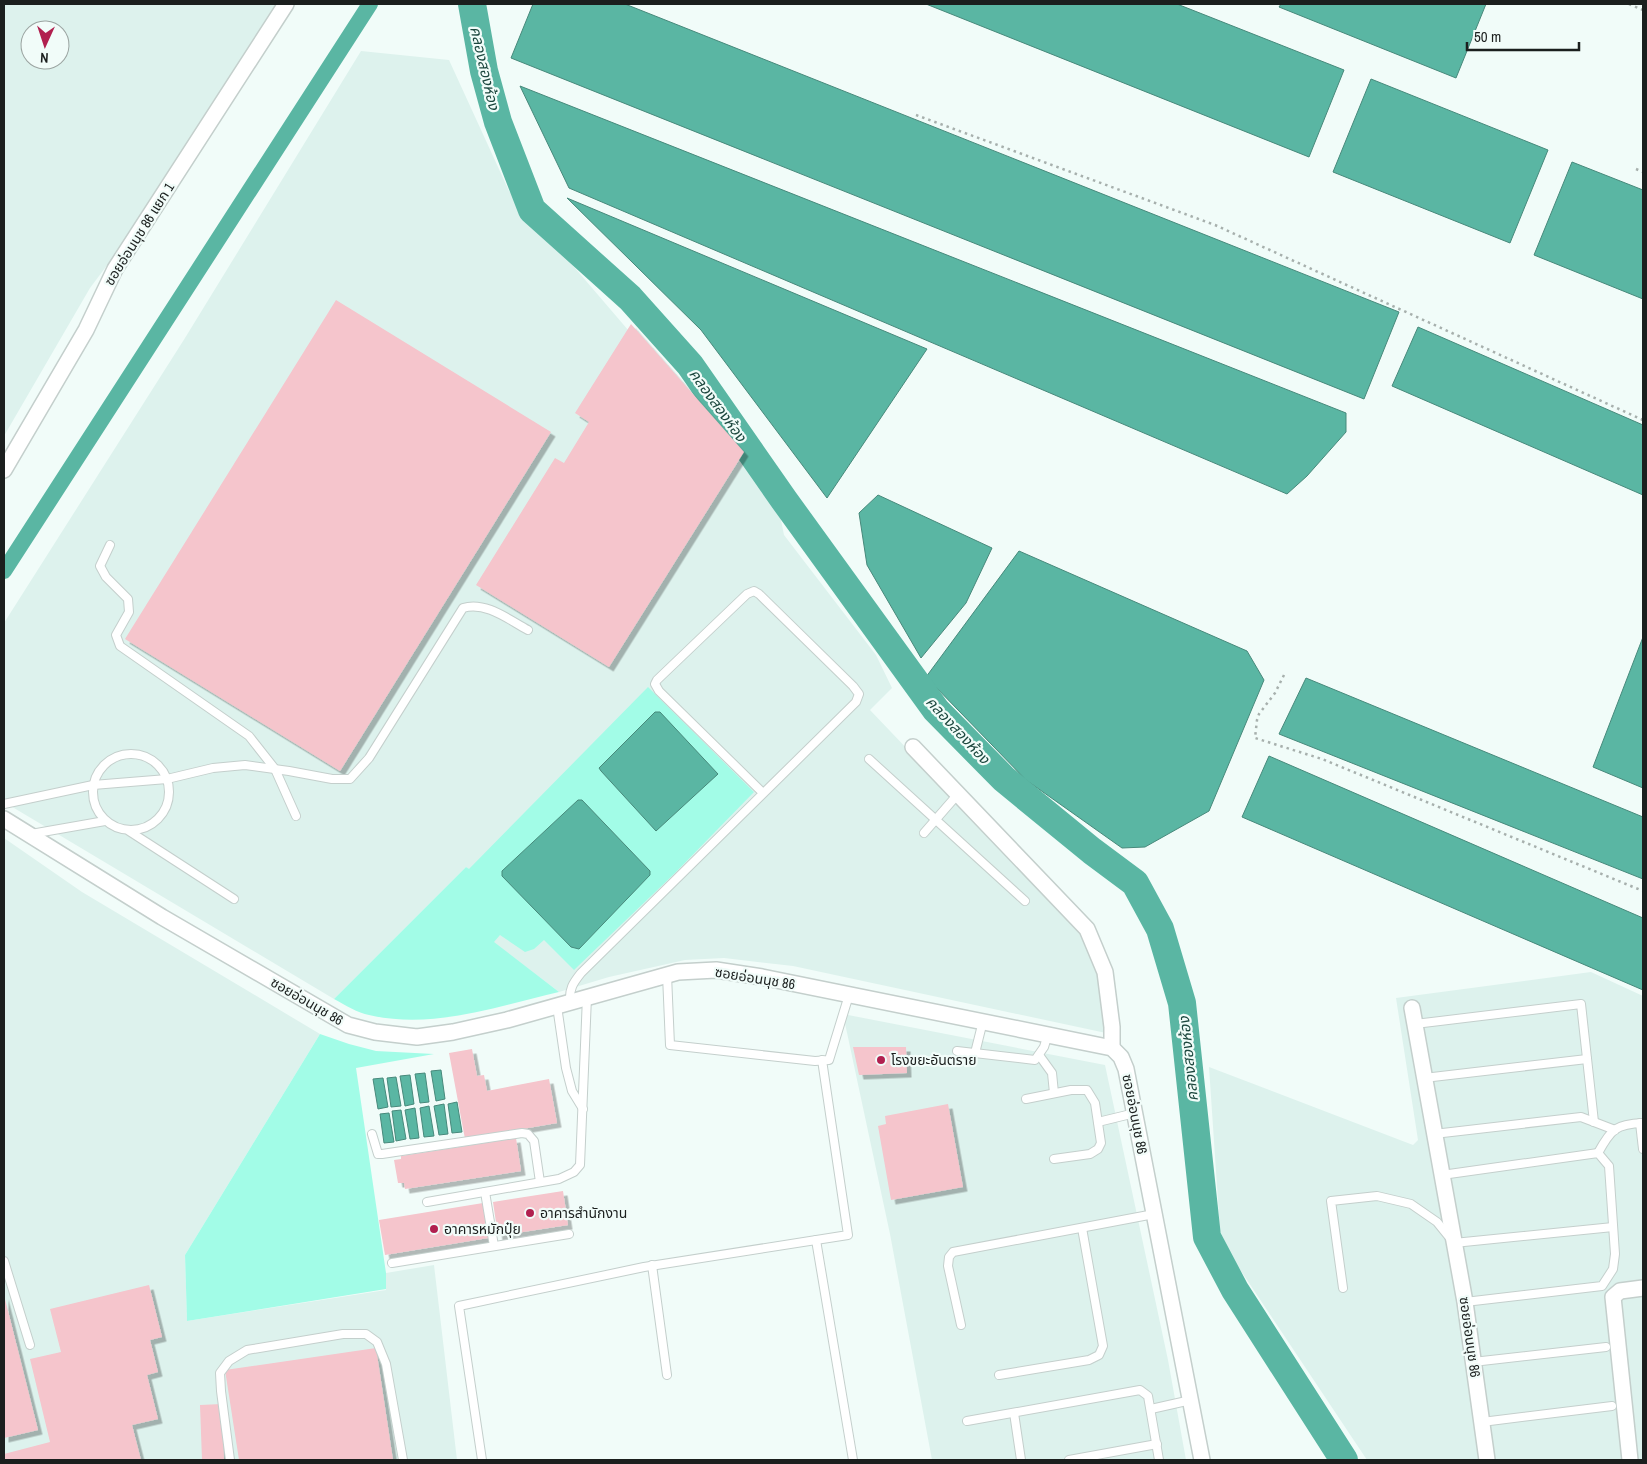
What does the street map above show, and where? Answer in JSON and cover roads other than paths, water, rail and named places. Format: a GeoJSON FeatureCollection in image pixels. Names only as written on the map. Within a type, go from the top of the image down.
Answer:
{"type":"FeatureCollection","features":[{"type":"Feature","properties":{"kind":"street","name":"ซอยอ่อนนุช 86 แยก 1"},"geometry":{"type":"LineString","coordinates":[[4,470],[86,330],[115,269],[286,4]]}},
{"type":"Feature","properties":{"kind":"street"},"geometry":{"type":"LineString","coordinates":[[912,747],[1087,929],[1105,972],[1112,1027],[1112,1048]]}},
{"type":"Feature","properties":{"kind":"street","name":"ซอยอ่อนนุช 86"},"geometry":{"type":"LineString","coordinates":[[5,823],[29,835],[162,916],[348,1025],[375,1032],[417,1036],[453,1032],[507,1020],[678,972],[716,970],[762,977],[1112,1048],[1121,1057],[1126,1069],[1202,1460]]}},
{"type":"Feature","properties":{"kind":"street","name":"ซอยอ่อนนุช 86"},"geometry":{"type":"LineString","coordinates":[[1412,1008],[1465,1302],[1487,1460]]}},
{"type":"Feature","properties":{"kind":"street"},"geometry":{"type":"LineString","coordinates":[[1630,1460],[1613,1297],[1620,1291],[1643,1288]]}},
{"type":"Feature","properties":{"kind":"lane"},"geometry":{"type":"LineString","coordinates":[[110,545],[100,566],[106,577],[128,599],[128,612],[116,635],[120,646],[249,736],[275,769],[296,816]]}},
{"type":"Feature","properties":{"kind":"lane"},"geometry":{"type":"LineString","coordinates":[[583,1109],[572,1092],[566,1068],[564,1004],[571,988],[581,973],[764,793],[856,702],[859,694],[853,686],[754,591],[747,594],[655,684],[659,691],[764,793]]}},
{"type":"Feature","properties":{"kind":"lane"},"geometry":{"type":"LineString","coordinates":[[4,804],[93,785],[167,779],[213,768],[245,765],[332,780],[350,779],[368,758],[463,608],[470,606],[489,608],[528,630]]}},
{"type":"Feature","properties":{"kind":"lane"},"geometry":{"type":"LineString","coordinates":[[128,754],[140,755],[152,760],[161,768],[167,779],[170,791],[168,804],[163,815],[154,824],[142,830],[128,831],[116,828],[105,821],[97,811],[93,798],[93,785],[97,773],[105,764],[116,757],[128,754]]}},
{"type":"Feature","properties":{"kind":"lane"},"geometry":{"type":"LineString","coordinates":[[868,760],[1025,901]]}},
{"type":"Feature","properties":{"kind":"lane"},"geometry":{"type":"LineString","coordinates":[[924,833],[958,794]]}},
{"type":"Feature","properties":{"kind":"lane"},"geometry":{"type":"LineString","coordinates":[[29,835],[105,821]]}},
{"type":"Feature","properties":{"kind":"lane"},"geometry":{"type":"LineString","coordinates":[[128,831],[234,899]]}},
{"type":"Feature","properties":{"kind":"lane"},"geometry":{"type":"LineString","coordinates":[[667,975],[670,1045],[829,1060],[849,995]]}},
{"type":"Feature","properties":{"kind":"lane"},"geometry":{"type":"LineString","coordinates":[[427,1202],[568,1176],[580,1165],[587,997]]}},
{"type":"Feature","properties":{"kind":"lane"},"geometry":{"type":"LineString","coordinates":[[1415,1024],[1581,1004],[1594,1122]]}},
{"type":"Feature","properties":{"kind":"lane"},"geometry":{"type":"LineString","coordinates":[[975,1053],[983,1021]]}},
{"type":"Feature","properties":{"kind":"lane"},"geometry":{"type":"LineString","coordinates":[[957,1051],[1035,1060],[1044,1048],[1048,1034]]}},
{"type":"Feature","properties":{"kind":"lane"},"geometry":{"type":"LineString","coordinates":[[1039,1055],[1052,1072],[1054,1093]]}},
{"type":"Feature","properties":{"kind":"lane"},"geometry":{"type":"LineString","coordinates":[[482,1460],[460,1306],[652,1265],[848,1235],[822,1060]]}},
{"type":"Feature","properties":{"kind":"lane"},"geometry":{"type":"LineString","coordinates":[[1424,1078],[1587,1060]]}},
{"type":"Feature","properties":{"kind":"lane"},"geometry":{"type":"LineString","coordinates":[[1026,1099],[1071,1090],[1087,1090],[1095,1103],[1101,1143],[1098,1149],[1090,1154],[1054,1159]]}},
{"type":"Feature","properties":{"kind":"lane"},"geometry":{"type":"LineString","coordinates":[[1098,1122],[1135,1113]]}},
{"type":"Feature","properties":{"kind":"lane"},"geometry":{"type":"LineString","coordinates":[[1434,1134],[1581,1117],[1615,1130]]}},
{"type":"Feature","properties":{"kind":"lane"},"geometry":{"type":"LineString","coordinates":[[1598,1153],[1607,1136],[1624,1124],[1642,1123],[1643,1149]]}},
{"type":"Feature","properties":{"kind":"lane"},"geometry":{"type":"LineString","coordinates":[[372,1134],[378,1154],[382,1154],[522,1133],[528,1134],[534,1141],[540,1182]]}},
{"type":"Feature","properties":{"kind":"lane"},"geometry":{"type":"LineString","coordinates":[[1442,1175],[1598,1153]]}},
{"type":"Feature","properties":{"kind":"lane"},"geometry":{"type":"LineString","coordinates":[[1465,1302],[1602,1286],[1613,1269],[1615,1254],[1609,1166],[1598,1153]]}},
{"type":"Feature","properties":{"kind":"lane"},"geometry":{"type":"LineString","coordinates":[[485,1192],[494,1246]]}},
{"type":"Feature","properties":{"kind":"lane"},"geometry":{"type":"LineString","coordinates":[[1343,1288],[1331,1201],[1377,1196],[1411,1204],[1437,1222],[1454,1243],[1613,1227]]}},
{"type":"Feature","properties":{"kind":"lane"},"geometry":{"type":"LineString","coordinates":[[961,1325],[948,1266],[949,1257],[953,1252],[1154,1214]]}},
{"type":"Feature","properties":{"kind":"lane"},"geometry":{"type":"LineString","coordinates":[[999,1376],[1089,1360],[1099,1355],[1102,1346],[1082,1228]]}},
{"type":"Feature","properties":{"kind":"lane"},"geometry":{"type":"LineString","coordinates":[[392,1263],[569,1234]]}},
{"type":"Feature","properties":{"kind":"lane"},"geometry":{"type":"LineString","coordinates":[[816,1240],[853,1460]]}},
{"type":"Feature","properties":{"kind":"lane"},"geometry":{"type":"LineString","coordinates":[[4,1262],[30,1345]]}},
{"type":"Feature","properties":{"kind":"lane"},"geometry":{"type":"LineString","coordinates":[[652,1265],[668,1376]]}},
{"type":"Feature","properties":{"kind":"lane"},"geometry":{"type":"LineString","coordinates":[[230,1460],[220,1373],[229,1361],[247,1350],[344,1334],[366,1334],[377,1342],[386,1364],[403,1460]]}},
{"type":"Feature","properties":{"kind":"lane"},"geometry":{"type":"LineString","coordinates":[[1473,1362],[1606,1347]]}},
{"type":"Feature","properties":{"kind":"lane"},"geometry":{"type":"LineString","coordinates":[[967,1421],[1140,1390],[1148,1396],[1159,1460]]}},
{"type":"Feature","properties":{"kind":"lane"},"geometry":{"type":"LineString","coordinates":[[1151,1408],[1191,1400]]}},
{"type":"Feature","properties":{"kind":"lane"},"geometry":{"type":"LineString","coordinates":[[1482,1422],[1612,1406]]}},
{"type":"Feature","properties":{"kind":"lane"},"geometry":{"type":"LineString","coordinates":[[1014,1413],[1021,1460]]}},
{"type":"Feature","properties":{"kind":"lane"},"geometry":{"type":"LineString","coordinates":[[1069,1460],[1156,1444]]}},
{"type":"Feature","properties":{"kind":"waterway"},"geometry":{"type":"LineString","coordinates":[[4,571],[370,4]]}},
{"type":"Feature","properties":{"kind":"waterway","name":"คลองสองห้อง"},"geometry":{"type":"LineString","coordinates":[[472,4],[484,71],[498,122],[532,210],[630,298],[690,365],[784,500],[936,710],[1004,779],[1092,851],[1135,883],[1160,929],[1182,1003],[1207,1237],[1235,1290],[1344,1460]]}},
{"type":"Feature","properties":{"kind":"place","name":"โรงขยะอันตราย"},"geometry":{"type":"Point","coordinates":[881,1060]}},
{"type":"Feature","properties":{"kind":"place","name":"อาคารสำนักงาน"},"geometry":{"type":"Point","coordinates":[530,1213]}},
{"type":"Feature","properties":{"kind":"place","name":"อาคารหมักปุ๋ย"},"geometry":{"type":"Point","coordinates":[434,1229]}}]}
